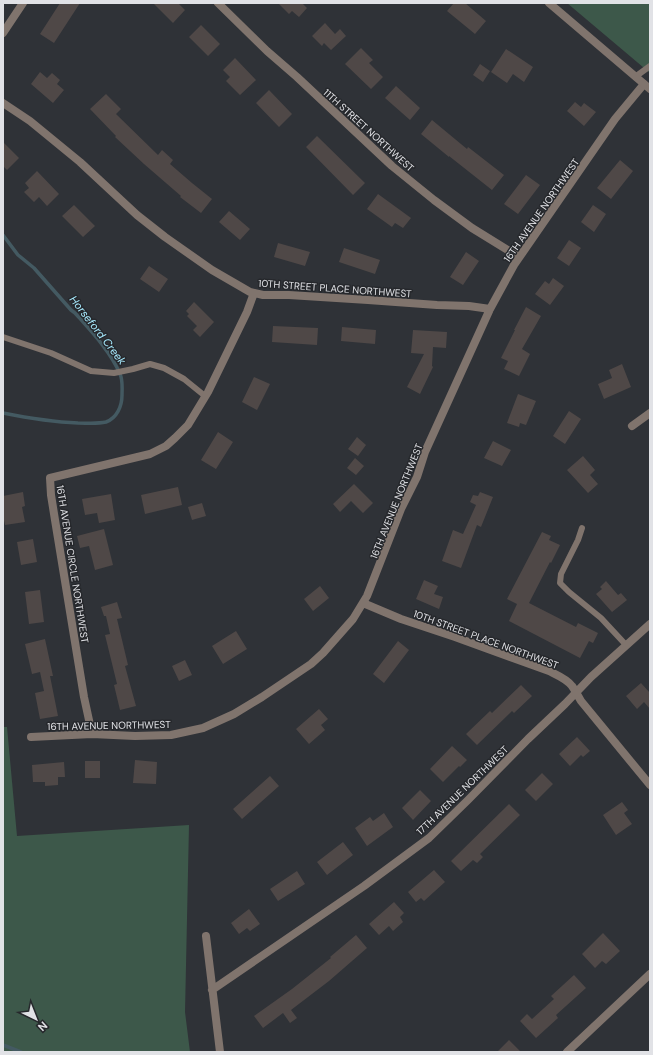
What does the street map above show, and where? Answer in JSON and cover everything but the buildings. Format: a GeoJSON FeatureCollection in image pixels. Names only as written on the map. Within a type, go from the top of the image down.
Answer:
{"type":"FeatureCollection","features":[{"type":"Feature","properties":{"kind":"street"},"geometry":{"type":"LineString","coordinates":[[3,33],[23,3]]}},
{"type":"Feature","properties":{"kind":"street","name":"11TH STREET NORTHWEST"},"geometry":{"type":"LineString","coordinates":[[218,3],[267,51],[392,166],[472,228],[519,257]]}},
{"type":"Feature","properties":{"kind":"street"},"geometry":{"type":"LineString","coordinates":[[549,3],[647,87]]}},
{"type":"Feature","properties":{"kind":"street","name":"16TH AVENUE NORTHWEST"},"geometry":{"type":"LineString","coordinates":[[31,738],[92,734],[135,736],[171,735],[203,728],[234,714],[311,664],[323,653],[353,618],[363,603],[378,570],[401,509],[417,477],[426,452],[490,308],[519,257],[615,119],[647,87]]}},
{"type":"Feature","properties":{"kind":"street","name":"10TH STREET PLACE NORTHWEST"},"geometry":{"type":"LineString","coordinates":[[3,104],[30,121],[80,162],[137,215],[164,237],[212,270],[250,292],[263,295],[289,295],[490,308]]}},
{"type":"Feature","properties":{"kind":"street","name":"16TH AVENUE CIRCLE NORTHWEST"},"geometry":{"type":"LineString","coordinates":[[92,734],[84,697],[56,528],[50,478],[150,454],[166,446],[175,438],[188,425],[220,369],[247,312],[254,293]]}},
{"type":"Feature","properties":{"kind":"street"},"geometry":{"type":"LineString","coordinates":[[632,426],[650,413]]}},
{"type":"Feature","properties":{"kind":"street","name":"10TH STREET PLACE NORTHWEST"},"geometry":{"type":"LineString","coordinates":[[363,603],[401,619],[549,671],[563,678],[572,685],[576,693],[650,784]]}},
{"type":"Feature","properties":{"kind":"street","name":"17TH AVENUE NORTHWEST"},"geometry":{"type":"LineString","coordinates":[[212,990],[364,886],[429,838],[591,677],[650,624]]}},
{"type":"Feature","properties":{"kind":"street"},"geometry":{"type":"LineString","coordinates":[[206,936],[220,1052]]}},
{"type":"Feature","properties":{"kind":"street"},"geometry":{"type":"LineString","coordinates":[[567,1052],[650,974]]}},
{"type":"Feature","properties":{"kind":"lane"},"geometry":{"type":"LineString","coordinates":[[635,76],[650,66]]}},
{"type":"Feature","properties":{"kind":"lane"},"geometry":{"type":"LineString","coordinates":[[3,337],[51,353],[91,371],[114,373],[150,364],[164,368],[184,379],[205,396]]}},
{"type":"Feature","properties":{"kind":"lane"},"geometry":{"type":"LineString","coordinates":[[582,528],[578,540],[561,574],[560,583],[601,618],[626,645]]}},
{"type":"Feature","properties":{"kind":"green space"},"geometry":{"type":"Polygon","coordinates":[[[567,3],[650,3],[650,73],[567,3]]]}},
{"type":"Feature","properties":{"kind":"green space"},"geometry":{"type":"Polygon","coordinates":[[[3,727],[7,727],[17,836],[189,825],[185,1012],[190,1052],[3,1052],[3,727]]]}},
{"type":"Feature","properties":{"kind":"waterway","name":"Horseford Creek"},"geometry":{"type":"LineString","coordinates":[[3,235],[18,255],[34,268],[100,342],[116,366],[122,382],[122,399],[120,407],[116,415],[106,422],[59,422],[3,413]]}},
{"type":"Feature","properties":{"kind":"waterway","name":"Horseford Creek"},"geometry":{"type":"LineString","coordinates":[[3,1045],[21,1052]]}}]}
